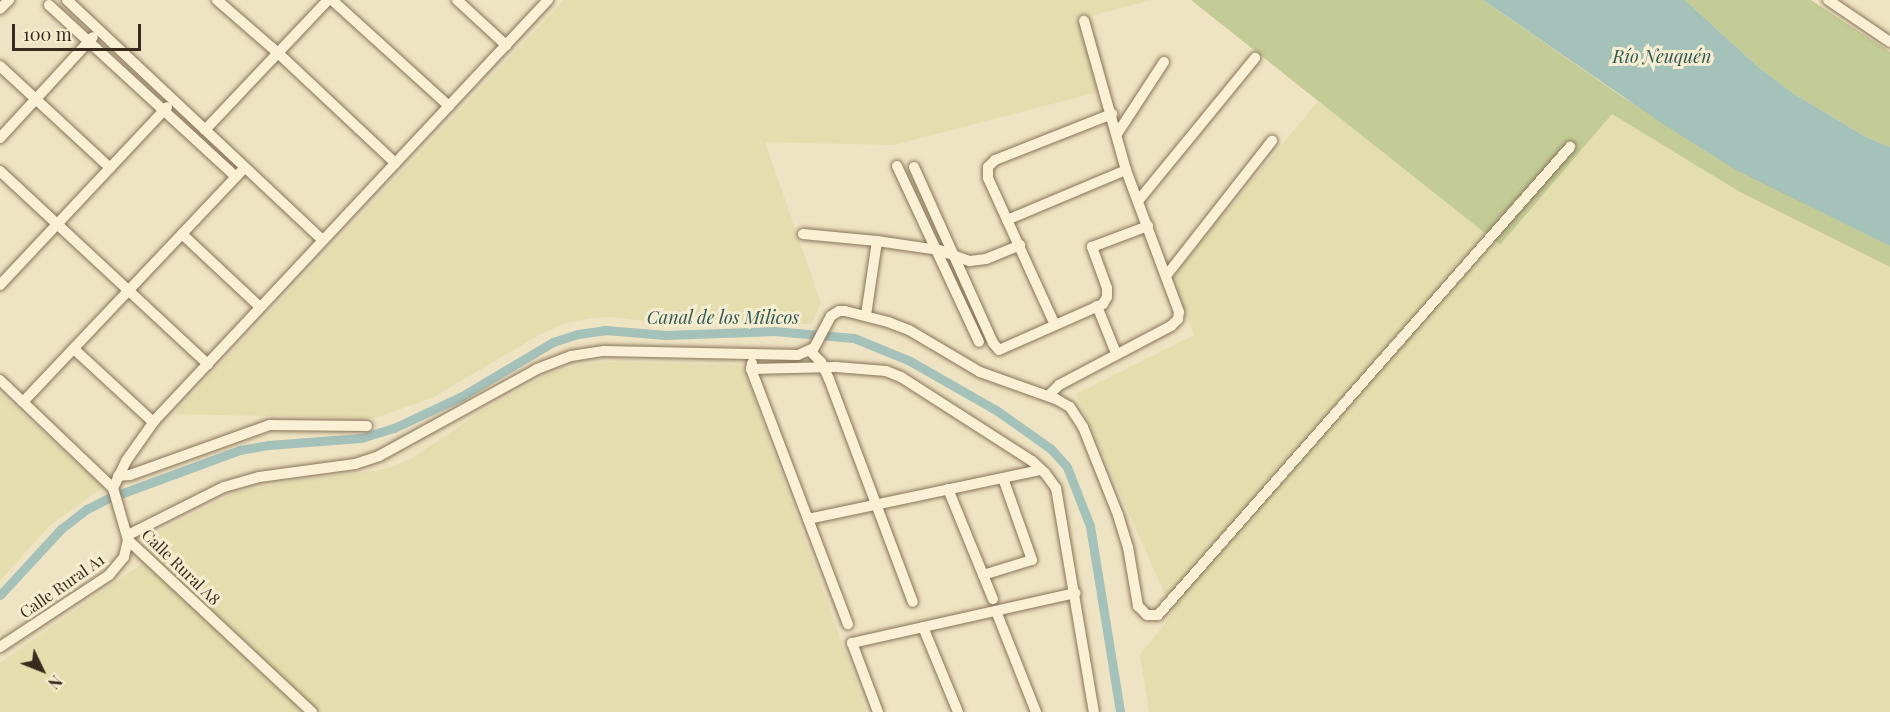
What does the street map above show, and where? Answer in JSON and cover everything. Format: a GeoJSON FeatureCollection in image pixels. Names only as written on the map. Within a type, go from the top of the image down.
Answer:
{"type":"FeatureCollection","features":[{"type":"Feature","properties":{"kind":"street"},"geometry":{"type":"LineString","coordinates":[[0,9],[9,0]]}},
{"type":"Feature","properties":{"kind":"street"},"geometry":{"type":"LineString","coordinates":[[67,0],[323,240]]}},
{"type":"Feature","properties":{"kind":"street"},"geometry":{"type":"LineString","coordinates":[[217,0],[278,53],[395,163]]}},
{"type":"Feature","properties":{"kind":"street"},"geometry":{"type":"LineString","coordinates":[[205,130],[328,0]]}},
{"type":"Feature","properties":{"kind":"street"},"geometry":{"type":"LineString","coordinates":[[332,0],[449,106]]}},
{"type":"Feature","properties":{"kind":"street"},"geometry":{"type":"LineString","coordinates":[[458,0],[506,45]]}},
{"type":"Feature","properties":{"kind":"street"},"geometry":{"type":"LineString","coordinates":[[113,488],[118,476],[153,422],[548,0]]}},
{"type":"Feature","properties":{"kind":"street"},"geometry":{"type":"LineString","coordinates":[[1828,0],[1890,42]]}},
{"type":"Feature","properties":{"kind":"street"},"geometry":{"type":"LineString","coordinates":[[49,4],[236,177]]}},
{"type":"Feature","properties":{"kind":"street"},"geometry":{"type":"LineString","coordinates":[[1048,396],[1059,385],[1171,326],[1178,319],[1179,312],[1126,170],[1118,134],[1084,21]]}},
{"type":"Feature","properties":{"kind":"street"},"geometry":{"type":"LineString","coordinates":[[0,138],[99,30]]}},
{"type":"Feature","properties":{"kind":"street"},"geometry":{"type":"LineString","coordinates":[[1138,201],[1255,58]]}},
{"type":"Feature","properties":{"kind":"street"},"geometry":{"type":"LineString","coordinates":[[1118,134],[1164,62]]}},
{"type":"Feature","properties":{"kind":"street"},"geometry":{"type":"LineString","coordinates":[[0,66],[110,168]]}},
{"type":"Feature","properties":{"kind":"street"},"geometry":{"type":"LineString","coordinates":[[1,282],[173,100]]}},
{"type":"Feature","properties":{"kind":"street"},"geometry":{"type":"LineString","coordinates":[[1055,325],[988,178],[988,167],[995,160],[1112,114]]}},
{"type":"Feature","properties":{"kind":"street"},"geometry":{"type":"LineString","coordinates":[[1166,276],[1272,141]]}},
{"type":"Feature","properties":{"kind":"street"},"geometry":{"type":"LineString","coordinates":[[128,538],[224,487],[259,477],[355,464],[379,456],[537,369],[571,356],[604,351],[798,355],[810,351],[831,316],[839,311],[866,315],[909,330],[980,372],[1048,396],[1070,407],[1083,427],[1118,515],[1128,547],[1136,600],[1143,612],[1152,616],[1163,611],[1570,147]]}},
{"type":"Feature","properties":{"kind":"street"},"geometry":{"type":"LineString","coordinates":[[897,166],[979,342]]}},
{"type":"Feature","properties":{"kind":"street"},"geometry":{"type":"LineString","coordinates":[[23,402],[245,167]]}},
{"type":"Feature","properties":{"kind":"street"},"geometry":{"type":"LineString","coordinates":[[914,167],[956,256],[993,343],[999,350],[1097,306],[1107,297],[1107,288],[1092,248],[1148,226]]}},
{"type":"Feature","properties":{"kind":"street"},"geometry":{"type":"LineString","coordinates":[[1007,220],[1126,170]]}},
{"type":"Feature","properties":{"kind":"street"},"geometry":{"type":"LineString","coordinates":[[0,171],[208,364]]}},
{"type":"Feature","properties":{"kind":"street"},"geometry":{"type":"LineString","coordinates":[[182,234],[260,307]]}},
{"type":"Feature","properties":{"kind":"street"},"geometry":{"type":"LineString","coordinates":[[803,234],[934,249],[970,261],[986,259],[1020,245]]}},
{"type":"Feature","properties":{"kind":"street"},"geometry":{"type":"LineString","coordinates":[[866,315],[877,241]]}},
{"type":"Feature","properties":{"kind":"street"},"geometry":{"type":"LineString","coordinates":[[1097,306],[1116,353]]}},
{"type":"Feature","properties":{"kind":"street"},"geometry":{"type":"LineString","coordinates":[[74,348],[153,422]]}},
{"type":"Feature","properties":{"kind":"street"},"geometry":{"type":"LineString","coordinates":[[810,351],[823,368],[913,602]]}},
{"type":"Feature","properties":{"kind":"street"},"geometry":{"type":"LineString","coordinates":[[755,354],[751,369],[848,624]]}},
{"type":"Feature","properties":{"kind":"street"},"geometry":{"type":"LineString","coordinates":[[751,369],[867,368],[886,371],[901,377],[1032,461],[1056,488],[1094,712]]}},
{"type":"Feature","properties":{"kind":"street","name":"Calle Rural A8"},"geometry":{"type":"LineString","coordinates":[[0,380],[113,488],[128,538],[312,712]]}},
{"type":"Feature","properties":{"kind":"street"},"geometry":{"type":"LineString","coordinates":[[118,476],[130,475],[270,425],[367,426]]}},
{"type":"Feature","properties":{"kind":"street"},"geometry":{"type":"LineString","coordinates":[[808,519],[1041,470]]}},
{"type":"Feature","properties":{"kind":"street"},"geometry":{"type":"LineString","coordinates":[[983,574],[1032,560],[1003,478]]}},
{"type":"Feature","properties":{"kind":"street"},"geometry":{"type":"LineString","coordinates":[[948,489],[993,598]]}},
{"type":"Feature","properties":{"kind":"street","name":"Calle Rural A1"},"geometry":{"type":"LineString","coordinates":[[0,647],[109,575],[124,557],[128,538]]}},
{"type":"Feature","properties":{"kind":"street"},"geometry":{"type":"LineString","coordinates":[[878,712],[852,643],[1075,593]]}},
{"type":"Feature","properties":{"kind":"street"},"geometry":{"type":"LineString","coordinates":[[996,611],[1035,712]]}},
{"type":"Feature","properties":{"kind":"street"},"geometry":{"type":"LineString","coordinates":[[923,627],[958,712]]}},
{"type":"Feature","properties":{"kind":"shaded area"},"geometry":{"type":"Polygon","coordinates":[[[564,0],[1152,0],[1090,16],[1110,89],[894,145],[765,142],[821,303],[811,324],[665,324],[614,317],[591,318],[566,323],[539,335],[432,398],[375,418],[174,414],[564,0]]]}},
{"type":"Feature","properties":{"kind":"shaded area"},"geometry":{"type":"Polygon","coordinates":[[[1318,101],[1500,245],[1612,113],[1740,192],[1890,267],[1890,712],[1149,712],[1140,655],[1173,613],[1076,394],[1194,335],[1172,278],[1318,101]]]}},
{"type":"Feature","properties":{"kind":"shaded area"},"geometry":{"type":"Polygon","coordinates":[[[610,362],[742,365],[867,712],[0,712],[0,663],[140,565],[143,540],[236,492],[296,480],[375,471],[394,466],[412,458],[485,409],[550,373],[580,365],[610,362]]]}},
{"type":"Feature","properties":{"kind":"shaded area"},"geometry":{"type":"Polygon","coordinates":[[[0,393],[103,487],[49,526],[0,581],[0,393]]]}},
{"type":"Feature","properties":{"kind":"green space"},"geometry":{"type":"Polygon","coordinates":[[[1191,0],[1483,0],[1624,98],[1890,246],[1890,267],[1740,192],[1612,114],[1500,245],[1191,0]]]}},
{"type":"Feature","properties":{"kind":"green space"},"geometry":{"type":"Polygon","coordinates":[[[1685,0],[1811,0],[1890,52],[1890,147],[1866,137],[1794,94],[1757,66],[1685,0]]]}},
{"type":"Feature","properties":{"kind":"water","name":"Río Neuquén"},"geometry":{"type":"Polygon","coordinates":[[[1483,0],[1685,0],[1757,66],[1794,94],[1866,137],[1890,147],[1890,246],[1736,170],[1666,126],[1483,0]]]}},
{"type":"Feature","properties":{"kind":"waterway","name":"Canal de los Milicos"},"geometry":{"type":"LineString","coordinates":[[123,493],[240,450],[268,445],[361,438],[394,428],[462,396],[553,342],[578,334],[605,330],[666,335],[774,331],[854,338],[910,361],[996,410],[1051,449],[1067,467],[1090,526],[1120,712]]}},
{"type":"Feature","properties":{"kind":"waterway","name":"Canal de los Milicos"},"geometry":{"type":"LineString","coordinates":[[0,595],[61,529],[87,509],[113,496]]}}]}
